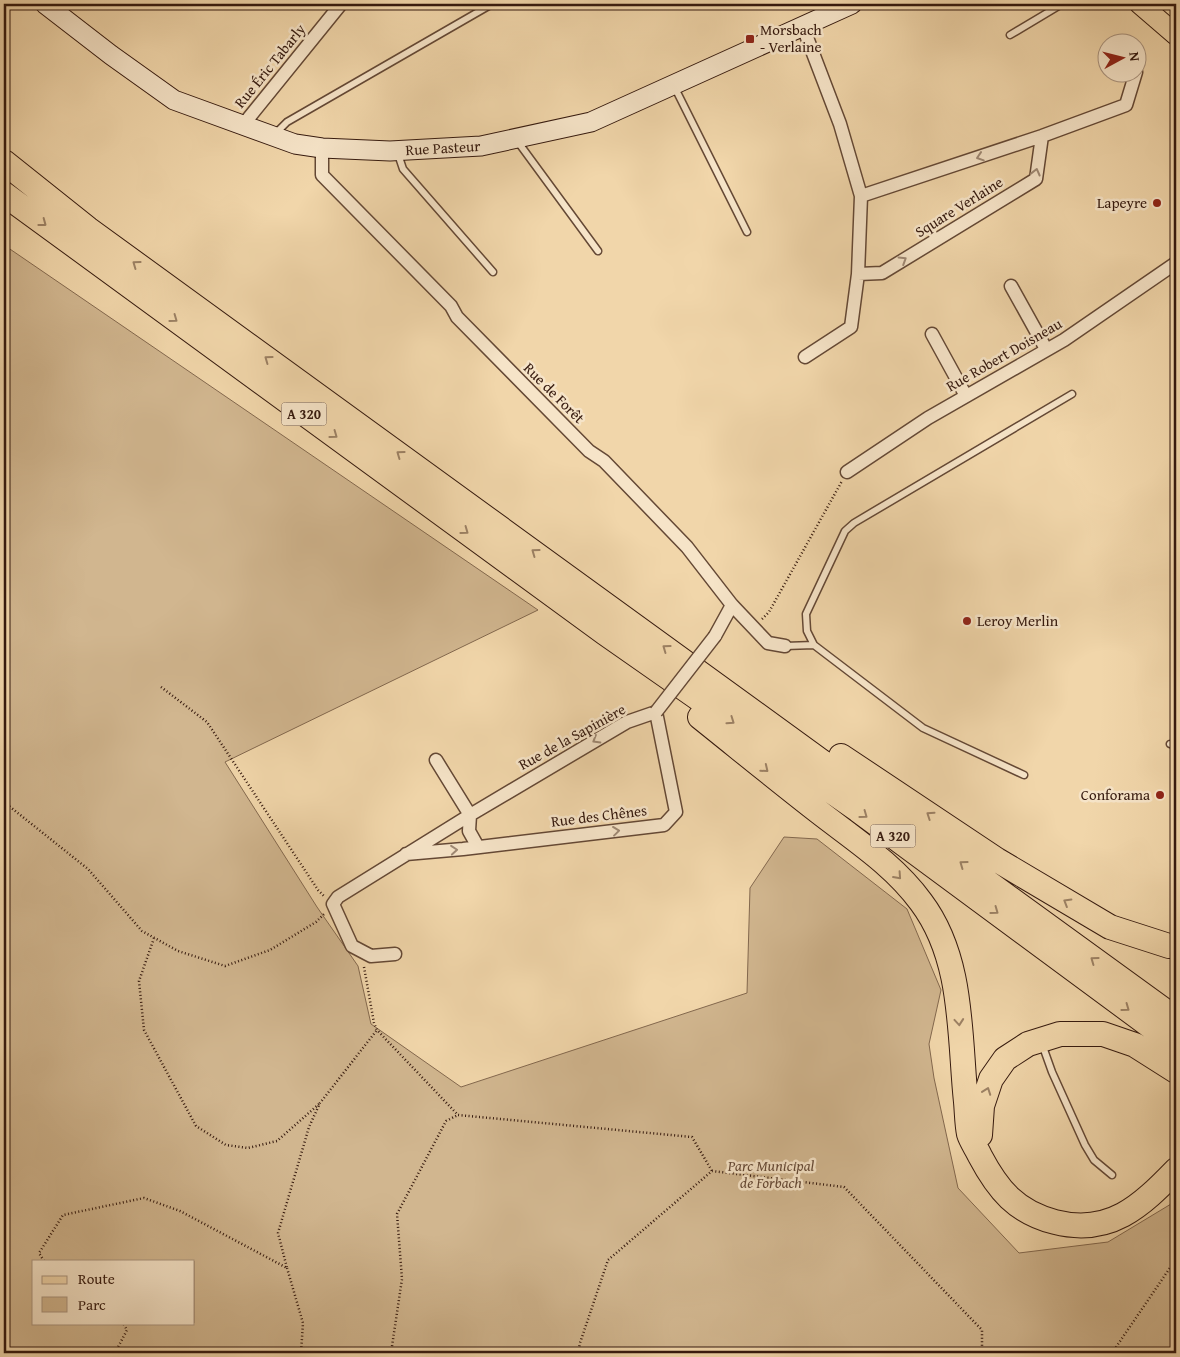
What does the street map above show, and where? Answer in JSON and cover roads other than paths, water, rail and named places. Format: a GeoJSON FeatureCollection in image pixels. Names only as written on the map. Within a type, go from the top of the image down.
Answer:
{"type":"FeatureCollection","features":[{"type":"Feature","properties":{"kind":"highway","name":"A 320"},"geometry":{"type":"LineString","coordinates":[[4,162],[88,229],[1176,1019]]}},
{"type":"Feature","properties":{"kind":"highway","name":"A 320"},"geometry":{"type":"LineString","coordinates":[[4,194],[606,633],[858,810],[1176,1045]]}},
{"type":"Feature","properties":{"kind":"highway"},"geometry":{"type":"LineString","coordinates":[[606,633],[659,684],[890,867],[922,902],[942,938],[957,992],[970,1136],[989,1173],[1013,1203],[1040,1218],[1066,1224],[1095,1225],[1127,1214],[1152,1195],[1176,1170]]}},
{"type":"Feature","properties":{"kind":"highway"},"geometry":{"type":"LineString","coordinates":[[706,676],[772,710],[997,860],[1110,927],[1169,946],[1176,946]]}},
{"type":"Feature","properties":{"kind":"highway"},"geometry":{"type":"LineString","coordinates":[[989,1173],[980,1132],[982,1106],[991,1079],[1005,1059],[1028,1044],[1060,1034],[1103,1034],[1135,1045],[1176,1071]]}},
{"type":"Feature","properties":{"kind":"main road","name":"Rue Pasteur"},"geometry":{"type":"LineString","coordinates":[[45,4],[111,56],[174,100],[295,144],[322,148],[397,150],[481,146],[591,122],[852,4]]}},
{"type":"Feature","properties":{"kind":"main road"},"geometry":{"type":"LineString","coordinates":[[1140,4],[1176,35]]}},
{"type":"Feature","properties":{"kind":"street","name":"Rue Éric Tabarly"},"geometry":{"type":"LineString","coordinates":[[243,125],[341,4]]}},
{"type":"Feature","properties":{"kind":"street"},"geometry":{"type":"LineString","coordinates":[[803,26],[840,124],[861,196],[858,274],[851,327],[805,357]]}},
{"type":"Feature","properties":{"kind":"street","name":"Square Verlaine"},"geometry":{"type":"LineString","coordinates":[[861,196],[1042,136],[1126,104],[1133,82]]}},
{"type":"Feature","properties":{"kind":"street","name":"Square Verlaine"},"geometry":{"type":"LineString","coordinates":[[858,274],[882,273],[1036,179],[1042,136]]}},
{"type":"Feature","properties":{"kind":"street","name":"Rue de Forêt"},"geometry":{"type":"LineString","coordinates":[[322,148],[322,175],[451,306],[456,317],[589,451],[604,461],[687,547],[732,605],[768,643],[785,646]]}},
{"type":"Feature","properties":{"kind":"street","name":"Rue Robert Doisneau"},"geometry":{"type":"LineString","coordinates":[[847,472],[928,418],[1064,340],[1176,264]]}},
{"type":"Feature","properties":{"kind":"street"},"geometry":{"type":"LineString","coordinates":[[1011,286],[1046,349]]}},
{"type":"Feature","properties":{"kind":"street"},"geometry":{"type":"LineString","coordinates":[[932,334],[966,396]]}},
{"type":"Feature","properties":{"kind":"street"},"geometry":{"type":"LineString","coordinates":[[656,712],[715,636],[732,605]]}},
{"type":"Feature","properties":{"kind":"street","name":"Rue de la Sapinière"},"geometry":{"type":"LineString","coordinates":[[395,954],[371,956],[352,946],[333,904],[338,896],[627,722],[656,712]]}},
{"type":"Feature","properties":{"kind":"street","name":"Rue des Chênes"},"geometry":{"type":"LineString","coordinates":[[406,854],[664,825],[676,812],[656,712]]}},
{"type":"Feature","properties":{"kind":"street"},"geometry":{"type":"LineString","coordinates":[[436,760],[470,815],[469,832],[478,846]]}},
{"type":"Feature","properties":{"kind":"lane"},"geometry":{"type":"LineString","coordinates":[[273,136],[287,122],[492,4]]}},
{"type":"Feature","properties":{"kind":"lane"},"geometry":{"type":"LineString","coordinates":[[1010,36],[1062,4]]}},
{"type":"Feature","properties":{"kind":"lane"},"geometry":{"type":"LineString","coordinates":[[674,85],[747,232]]}},
{"type":"Feature","properties":{"kind":"lane"},"geometry":{"type":"LineString","coordinates":[[516,139],[598,251]]}},
{"type":"Feature","properties":{"kind":"lane"},"geometry":{"type":"LineString","coordinates":[[397,150],[404,169],[493,272]]}},
{"type":"Feature","properties":{"kind":"lane"},"geometry":{"type":"LineString","coordinates":[[1024,775],[923,728],[814,645],[807,631],[806,614],[845,531],[854,523],[1072,394]]}},
{"type":"Feature","properties":{"kind":"lane"},"geometry":{"type":"LineString","coordinates":[[785,646],[814,645]]}},
{"type":"Feature","properties":{"kind":"lane"},"geometry":{"type":"LineString","coordinates":[[1040,1040],[1084,1145],[1094,1160],[1112,1175]]}},
{"type":"Feature","properties":{"kind":"place","name":"Morsbach - Verlaine"},"geometry":{"type":"Point","coordinates":[750,39]}},
{"type":"Feature","properties":{"kind":"place","name":"Lapeyre"},"geometry":{"type":"Point","coordinates":[1157,203]}},
{"type":"Feature","properties":{"kind":"place","name":"Leroy Merlin"},"geometry":{"type":"Point","coordinates":[967,621]}},
{"type":"Feature","properties":{"kind":"place","name":"Conforama"},"geometry":{"type":"Point","coordinates":[1160,795]}},
{"type":"Feature","properties":{"kind":"park label","name":"Parc Municipal de Forbach"},"geometry":{"type":"Point","coordinates":[771,1174]}}]}
